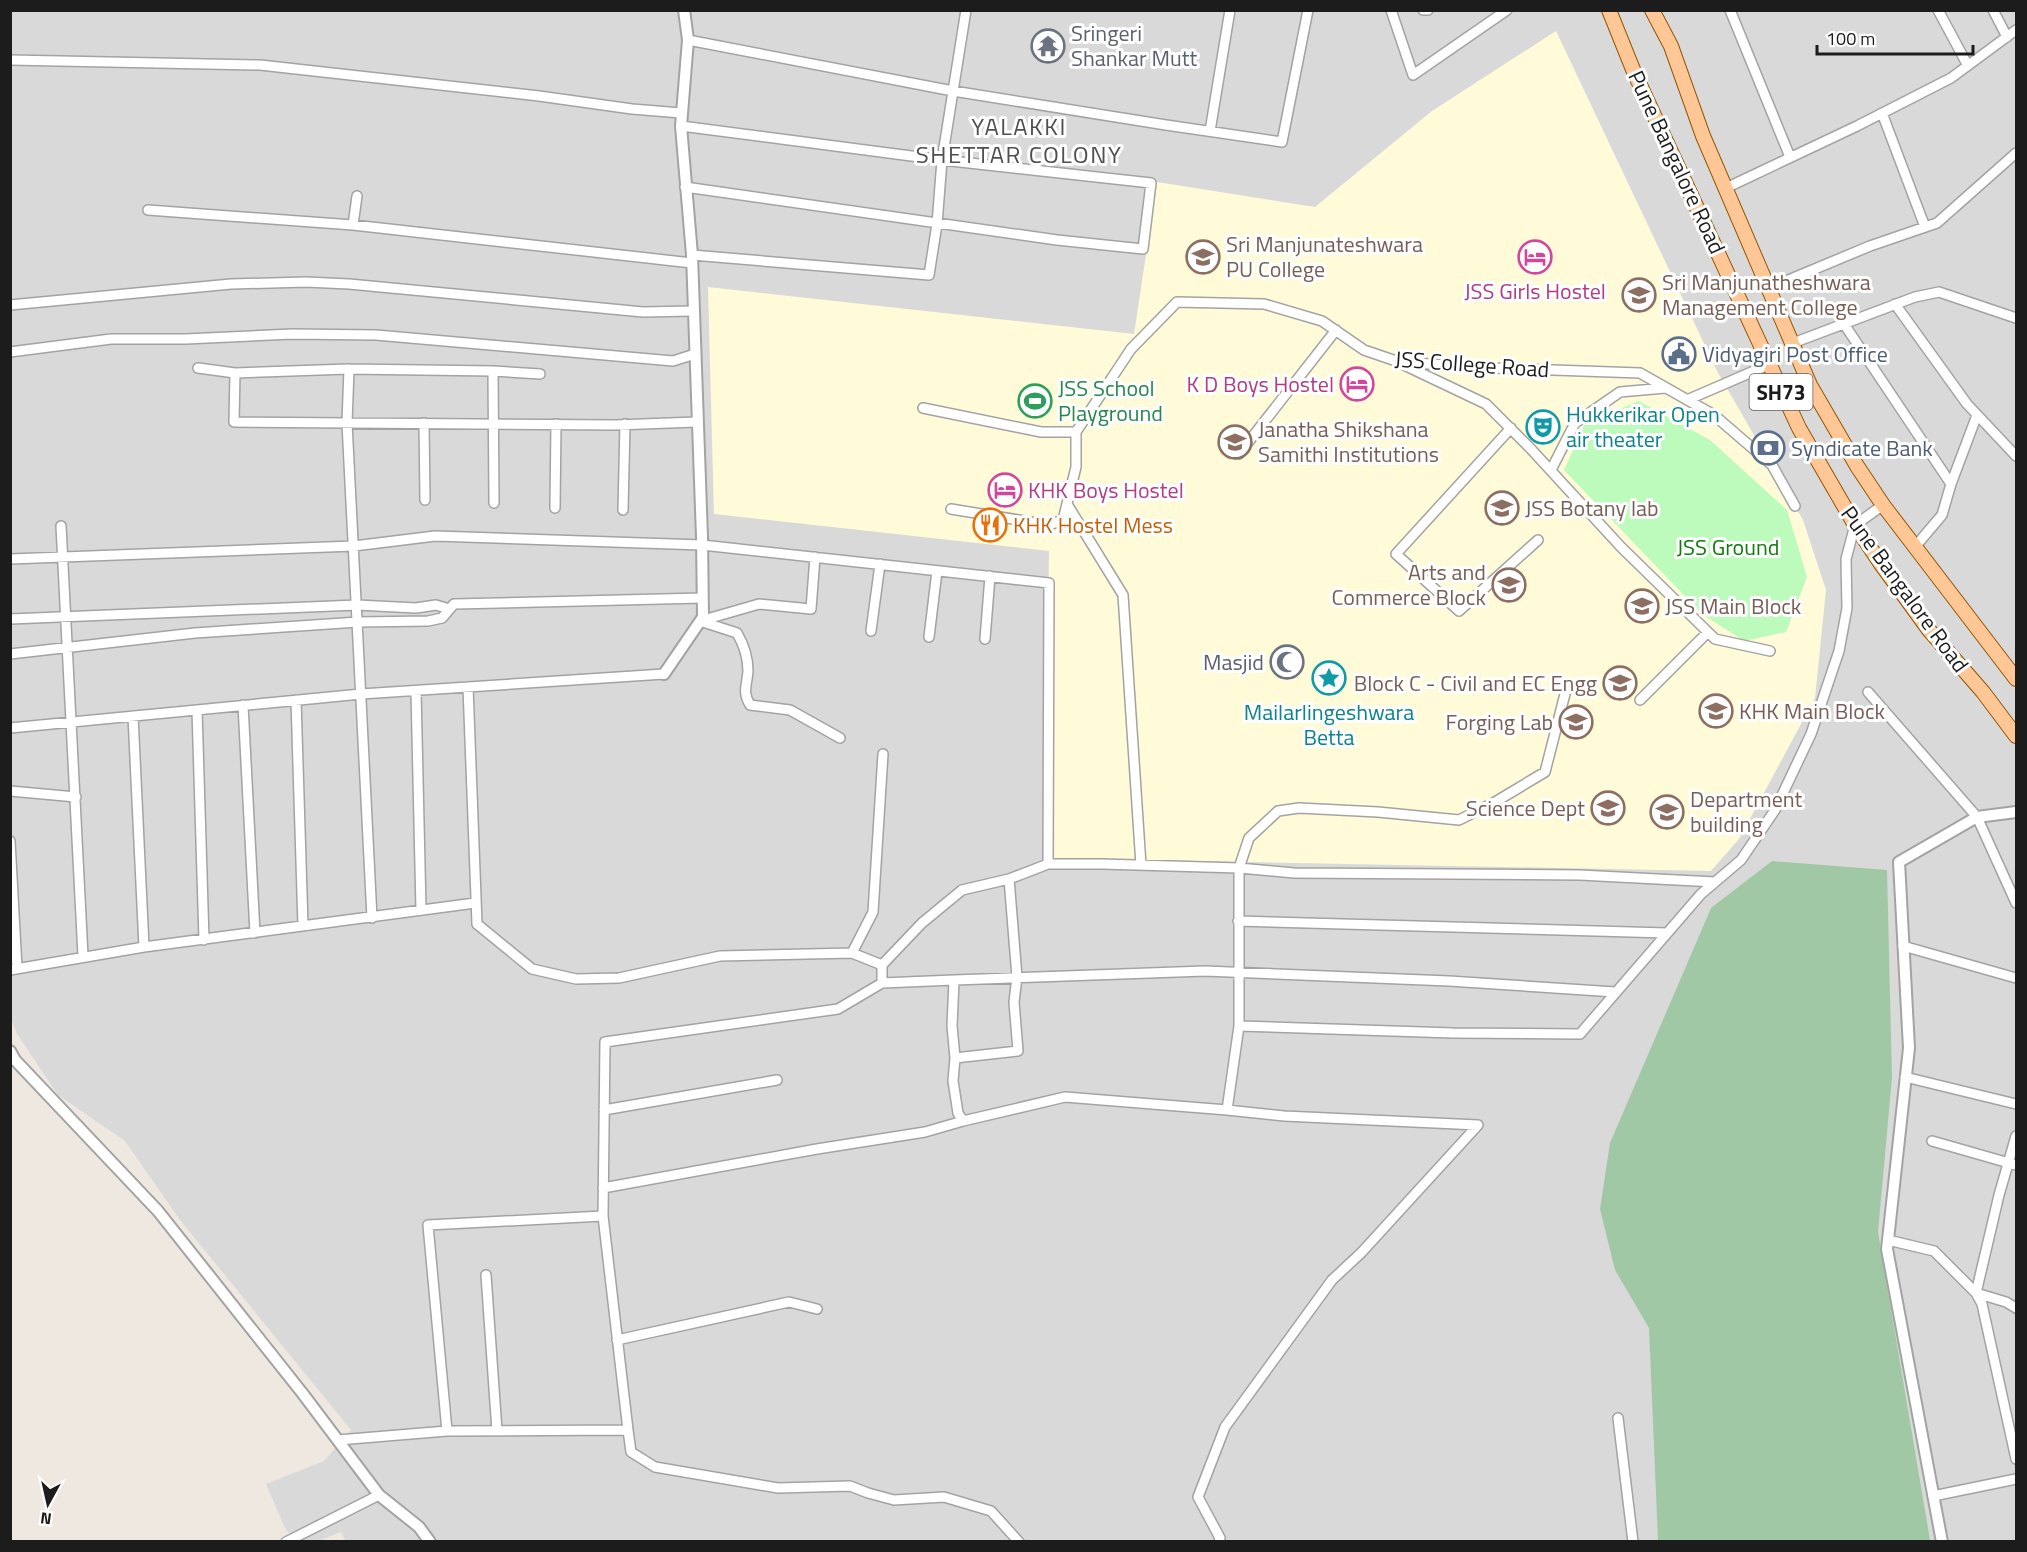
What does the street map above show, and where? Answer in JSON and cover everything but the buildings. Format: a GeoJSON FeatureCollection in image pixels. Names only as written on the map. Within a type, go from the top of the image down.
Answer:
{"type":"FeatureCollection","features":[{"type":"Feature","properties":{"kind":"main road","name":"Pune Bangalore Road"},"geometry":{"type":"LineString","coordinates":[[1609,10],[1634,72],[1719,251],[1768,364],[1799,428],[1855,525],[1929,630],[1983,692],[2016,736]]}},
{"type":"Feature","properties":{"kind":"main road","name":"Pune Bangalore Road"},"geometry":{"type":"LineString","coordinates":[[1652,10],[1671,46],[1703,136],[1810,385],[1857,466],[1883,505],[2016,679]]}},
{"type":"Feature","properties":{"kind":"street"},"geometry":{"type":"LineString","coordinates":[[10,728],[361,694],[664,674],[703,617],[692,259],[681,126],[688,39],[684,10]]}},
{"type":"Feature","properties":{"kind":"street"},"geometry":{"type":"LineString","coordinates":[[148,210],[352,225],[692,259],[929,275],[937,224],[942,160],[966,10]]}},
{"type":"Feature","properties":{"kind":"street"},"geometry":{"type":"LineString","coordinates":[[1210,131],[1230,10]]}},
{"type":"Feature","properties":{"kind":"street"},"geometry":{"type":"LineString","coordinates":[[688,39],[952,91],[1282,142],[1308,10]]}},
{"type":"Feature","properties":{"kind":"street"},"geometry":{"type":"LineString","coordinates":[[1391,10],[1413,75],[1507,10]]}},
{"type":"Feature","properties":{"kind":"street"},"geometry":{"type":"LineString","coordinates":[[1423,10],[1428,10]]}},
{"type":"Feature","properties":{"kind":"street"},"geometry":{"type":"LineString","coordinates":[[1730,10],[1790,158]]}},
{"type":"Feature","properties":{"kind":"street"},"geometry":{"type":"LineString","coordinates":[[1938,10],[1967,64]]}},
{"type":"Feature","properties":{"kind":"street"},"geometry":{"type":"LineString","coordinates":[[1993,10],[2007,37]]}},
{"type":"Feature","properties":{"kind":"street"},"geometry":{"type":"LineString","coordinates":[[1726,188],[1951,78],[2016,30]]}},
{"type":"Feature","properties":{"kind":"street"},"geometry":{"type":"LineString","coordinates":[[10,60],[260,65],[681,113]]}},
{"type":"Feature","properties":{"kind":"street"},"geometry":{"type":"LineString","coordinates":[[1882,113],[1926,227]]}},
{"type":"Feature","properties":{"kind":"street"},"geometry":{"type":"LineString","coordinates":[[681,126],[942,160],[1151,183],[1143,249],[1057,240],[685,188]]}},
{"type":"Feature","properties":{"kind":"street"},"geometry":{"type":"LineString","coordinates":[[1769,288],[1870,246],[1937,223],[2016,153]]}},
{"type":"Feature","properties":{"kind":"street"},"geometry":{"type":"LineString","coordinates":[[352,225],[357,196]]}},
{"type":"Feature","properties":{"kind":"street"},"geometry":{"type":"LineString","coordinates":[[10,305],[231,284],[306,282],[349,284],[643,312],[693,311]]}},
{"type":"Feature","properties":{"kind":"street"},"geometry":{"type":"LineString","coordinates":[[1793,343],[1915,297],[1939,292],[2016,318]]}},
{"type":"Feature","properties":{"kind":"street","name":"JSS College Road"},"geometry":{"type":"LineString","coordinates":[[1076,432],[1131,349],[1177,302],[1264,304],[1323,321],[1364,350],[1399,362],[1640,373],[1714,416],[1772,465],[1795,506]]}},
{"type":"Feature","properties":{"kind":"street"},"geometry":{"type":"LineString","coordinates":[[1895,304],[1967,404],[2016,456]]}},
{"type":"Feature","properties":{"kind":"street"},"geometry":{"type":"LineString","coordinates":[[1844,324],[1951,484]]}},
{"type":"Feature","properties":{"kind":"street"},"geometry":{"type":"LineString","coordinates":[[1239,454],[1336,330]]}},
{"type":"Feature","properties":{"kind":"street"},"geometry":{"type":"LineString","coordinates":[[10,352],[111,339],[186,339],[292,334],[376,335],[673,361],[695,354]]}},
{"type":"Feature","properties":{"kind":"street"},"geometry":{"type":"LineString","coordinates":[[1399,362],[1486,404],[1551,470],[1621,547],[1715,639],[1770,651]]}},
{"type":"Feature","properties":{"kind":"street"},"geometry":{"type":"LineString","coordinates":[[1687,400],[1768,364]]}},
{"type":"Feature","properties":{"kind":"street"},"geometry":{"type":"LineString","coordinates":[[198,368],[236,373],[349,369],[540,374]]}},
{"type":"Feature","properties":{"kind":"street"},"geometry":{"type":"LineString","coordinates":[[349,369],[347,423],[372,918]]}},
{"type":"Feature","properties":{"kind":"street"},"geometry":{"type":"LineString","coordinates":[[493,371],[494,503]]}},
{"type":"Feature","properties":{"kind":"street"},"geometry":{"type":"LineString","coordinates":[[236,373],[234,422],[625,424],[696,422]]}},
{"type":"Feature","properties":{"kind":"street"},"geometry":{"type":"LineString","coordinates":[[1551,470],[1575,423],[1620,392],[1666,388]]}},
{"type":"Feature","properties":{"kind":"street"},"geometry":{"type":"LineString","coordinates":[[923,408],[1041,432],[1076,432],[1076,467],[1062,520],[1049,525],[951,509]]}},
{"type":"Feature","properties":{"kind":"street"},"geometry":{"type":"LineString","coordinates":[[1914,548],[1942,515],[1977,415]]}},
{"type":"Feature","properties":{"kind":"street"},"geometry":{"type":"LineString","coordinates":[[424,423],[425,500]]}},
{"type":"Feature","properties":{"kind":"street"},"geometry":{"type":"LineString","coordinates":[[555,508],[556,424]]}},
{"type":"Feature","properties":{"kind":"street"},"geometry":{"type":"LineString","coordinates":[[623,510],[625,424]]}},
{"type":"Feature","properties":{"kind":"street"},"geometry":{"type":"LineString","coordinates":[[1511,428],[1396,554],[1459,611],[1538,540]]}},
{"type":"Feature","properties":{"kind":"street"},"geometry":{"type":"LineString","coordinates":[[1067,504],[1123,595],[1140,865]]}},
{"type":"Feature","properties":{"kind":"street"},"geometry":{"type":"LineString","coordinates":[[1239,1026],[1453,1033],[1580,1034],[1701,894],[1741,860],[1775,810],[1811,734],[1839,651],[1847,608],[1846,559],[1855,525],[1883,505]]}},
{"type":"Feature","properties":{"kind":"street"},"geometry":{"type":"LineString","coordinates":[[61,526],[83,956]]}},
{"type":"Feature","properties":{"kind":"street"},"geometry":{"type":"LineString","coordinates":[[10,559],[354,546],[435,536],[702,545],[1048,583],[1048,864]]}},
{"type":"Feature","properties":{"kind":"street"},"geometry":{"type":"LineString","coordinates":[[700,621],[759,604],[811,609],[815,558]]}},
{"type":"Feature","properties":{"kind":"street"},"geometry":{"type":"LineString","coordinates":[[871,631],[880,564]]}},
{"type":"Feature","properties":{"kind":"street"},"geometry":{"type":"LineString","coordinates":[[929,637],[937,571]]}},
{"type":"Feature","properties":{"kind":"street"},"geometry":{"type":"LineString","coordinates":[[985,639],[990,576]]}},
{"type":"Feature","properties":{"kind":"street"},"geometry":{"type":"LineString","coordinates":[[10,654],[195,633],[358,622],[429,621],[442,618],[454,604],[702,598]]}},
{"type":"Feature","properties":{"kind":"street"},"geometry":{"type":"LineString","coordinates":[[10,620],[357,605],[416,608],[436,604],[449,609]]}},
{"type":"Feature","properties":{"kind":"street"},"geometry":{"type":"LineString","coordinates":[[700,621],[736,633],[744,646],[748,670],[744,695],[750,705],[790,710],[840,738]]}},
{"type":"Feature","properties":{"kind":"street"},"geometry":{"type":"LineString","coordinates":[[1640,700],[1708,632]]}},
{"type":"Feature","properties":{"kind":"street"},"geometry":{"type":"LineString","coordinates":[[468,687],[477,924],[532,969],[576,979],[619,978],[720,956],[852,952],[882,965]]}},
{"type":"Feature","properties":{"kind":"street"},"geometry":{"type":"LineString","coordinates":[[1227,1110],[1239,1026],[1239,868],[1249,838],[1278,811],[1299,808],[1459,820],[1496,802],[1545,772],[1566,690]]}},
{"type":"Feature","properties":{"kind":"street"},"geometry":{"type":"LineString","coordinates":[[416,691],[421,910]]}},
{"type":"Feature","properties":{"kind":"street"},"geometry":{"type":"LineString","coordinates":[[1868,692],[1977,817],[2016,903]]}},
{"type":"Feature","properties":{"kind":"street"},"geometry":{"type":"LineString","coordinates":[[296,700],[303,926]]}},
{"type":"Feature","properties":{"kind":"street"},"geometry":{"type":"LineString","coordinates":[[243,705],[255,933]]}},
{"type":"Feature","properties":{"kind":"street"},"geometry":{"type":"LineString","coordinates":[[196,710],[204,940]]}},
{"type":"Feature","properties":{"kind":"street"},"geometry":{"type":"LineString","coordinates":[[133,716],[144,946]]}},
{"type":"Feature","properties":{"kind":"street"},"geometry":{"type":"LineString","coordinates":[[852,952],[873,912],[883,753]]}},
{"type":"Feature","properties":{"kind":"street"},"geometry":{"type":"LineString","coordinates":[[10,791],[76,797]]}},
{"type":"Feature","properties":{"kind":"street"},"geometry":{"type":"LineString","coordinates":[[1942,1542],[1887,1249],[1909,1048],[1899,862],[1977,817],[2016,812]]}},
{"type":"Feature","properties":{"kind":"street"},"geometry":{"type":"LineString","coordinates":[[10,842],[14,969],[144,946],[476,903]]}},
{"type":"Feature","properties":{"kind":"street"},"geometry":{"type":"LineString","coordinates":[[882,983],[882,965],[922,923],[962,890],[1009,879],[1048,864],[1239,868],[1294,873],[1580,875],[1715,882]]}},
{"type":"Feature","properties":{"kind":"street"},"geometry":{"type":"LineString","coordinates":[[956,1058],[1018,1051],[1014,1002],[1017,976],[1009,879]]}},
{"type":"Feature","properties":{"kind":"street"},"geometry":{"type":"LineString","coordinates":[[1238,921],[1667,933]]}},
{"type":"Feature","properties":{"kind":"street"},"geometry":{"type":"LineString","coordinates":[[1903,946],[2016,978]]}},
{"type":"Feature","properties":{"kind":"street"},"geometry":{"type":"LineString","coordinates":[[1019,1542],[991,1511],[944,1497],[894,1500],[850,1486],[778,1488],[655,1467],[631,1452],[603,1216],[605,1042],[838,1009],[882,983],[1017,976],[1205,971],[1449,981],[1615,992]]}},
{"type":"Feature","properties":{"kind":"street"},"geometry":{"type":"LineString","coordinates":[[954,980],[952,1026],[956,1058],[953,1081],[958,1113],[963,1120]]}},
{"type":"Feature","properties":{"kind":"street"},"geometry":{"type":"LineString","coordinates":[[10,1050],[15,1060],[158,1211],[380,1495],[419,1527],[430,1542]]}},
{"type":"Feature","properties":{"kind":"street"},"geometry":{"type":"LineString","coordinates":[[1905,1077],[2016,1104]]}},
{"type":"Feature","properties":{"kind":"street"},"geometry":{"type":"LineString","coordinates":[[604,1110],[777,1080]]}},
{"type":"Feature","properties":{"kind":"street"},"geometry":{"type":"LineString","coordinates":[[603,1188],[925,1132],[963,1120],[1065,1097],[1284,1116],[1478,1125],[1361,1253],[1332,1280],[1225,1427],[1198,1497],[1220,1538],[1219,1542]]}},
{"type":"Feature","properties":{"kind":"street"},"geometry":{"type":"LineString","coordinates":[[1976,1293],[1999,1194],[2012,1163],[2016,1136]]}},
{"type":"Feature","properties":{"kind":"street"},"geometry":{"type":"LineString","coordinates":[[1932,1141],[2012,1163]]}},
{"type":"Feature","properties":{"kind":"street"},"geometry":{"type":"LineString","coordinates":[[447,1431],[428,1225],[603,1216]]}},
{"type":"Feature","properties":{"kind":"street"},"geometry":{"type":"LineString","coordinates":[[1888,1240],[1934,1251],[1976,1293],[1982,1304],[2016,1459]]}},
{"type":"Feature","properties":{"kind":"street"},"geometry":{"type":"LineString","coordinates":[[486,1275],[498,1431]]}},
{"type":"Feature","properties":{"kind":"street"},"geometry":{"type":"LineString","coordinates":[[1976,1293],[2006,1302],[2016,1308]]}},
{"type":"Feature","properties":{"kind":"street"},"geometry":{"type":"LineString","coordinates":[[617,1340],[789,1302],[817,1309]]}},
{"type":"Feature","properties":{"kind":"street"},"geometry":{"type":"LineString","coordinates":[[1618,1418],[1633,1542]]}},
{"type":"Feature","properties":{"kind":"street"},"geometry":{"type":"LineString","coordinates":[[338,1440],[447,1431],[628,1430]]}},
{"type":"Feature","properties":{"kind":"street"},"geometry":{"type":"LineString","coordinates":[[1933,1496],[2016,1479]]}},
{"type":"Feature","properties":{"kind":"street"},"geometry":{"type":"LineString","coordinates":[[286,1542],[380,1495]]}},
{"type":"Feature","properties":{"kind":"shaded area"},"geometry":{"type":"Polygon","coordinates":[[[10,11],[2016,11],[2016,1541],[346,1542],[341,1532],[318,1541],[296,1541],[285,1528],[266,1484],[324,1461],[351,1430],[180,1220],[125,1141],[58,1095],[17,1034],[11,1019],[10,11]]]}},
{"type":"Feature","properties":{"kind":"shaded area","name":"Janatha Shikshana Samithi Institutions"},"geometry":{"type":"Polygon","coordinates":[[[1556,31],[1717,371],[1803,520],[1826,590],[1815,698],[1739,839],[1711,871],[1045,858],[1049,551],[714,514],[708,287],[1134,334],[1157,182],[1315,207],[1432,111],[1556,31]]]}},
{"type":"Feature","properties":{"kind":"green space","name":"JSS Ground"},"geometry":{"type":"Polygon","coordinates":[[[1639,401],[1710,440],[1787,510],[1807,577],[1786,632],[1744,641],[1702,614],[1564,470],[1585,423],[1639,401]]]}},
{"type":"Feature","properties":{"kind":"green space"},"geometry":{"type":"Polygon","coordinates":[[[1772,861],[1887,870],[1892,1078],[1878,1232],[1930,1540],[1926,1541],[1658,1541],[1649,1328],[1615,1270],[1600,1209],[1610,1143],[1711,908],[1772,861]]]}},
{"type":"Feature","properties":{"kind":"place","name":"Sringeri Shankar Mutt"},"geometry":{"type":"Point","coordinates":[1048,46]}},
{"type":"Feature","properties":{"kind":"place","name":"Sri Manjunateshwara PU College"},"geometry":{"type":"Point","coordinates":[1203,257]}},
{"type":"Feature","properties":{"kind":"place","name":"JSS Girls Hostel"},"geometry":{"type":"Point","coordinates":[1535,257]}},
{"type":"Feature","properties":{"kind":"place","name":"Sri Manjunatheshwara Management College"},"geometry":{"type":"Point","coordinates":[1639,295]}},
{"type":"Feature","properties":{"kind":"place","name":"Vidyagiri Post Office"},"geometry":{"type":"Point","coordinates":[1679,354]}},
{"type":"Feature","properties":{"kind":"place","name":"K D Boys Hostel"},"geometry":{"type":"Point","coordinates":[1357,384]}},
{"type":"Feature","properties":{"kind":"place","name":"JSS School Playground"},"geometry":{"type":"Point","coordinates":[1035,401]}},
{"type":"Feature","properties":{"kind":"place","name":"Hukkerikar Open air theater"},"geometry":{"type":"Point","coordinates":[1543,427]}},
{"type":"Feature","properties":{"kind":"place","name":"Janatha Shikshana Samithi Institutions"},"geometry":{"type":"Point","coordinates":[1235,442]}},
{"type":"Feature","properties":{"kind":"place","name":"Syndicate Bank"},"geometry":{"type":"Point","coordinates":[1768,448]}},
{"type":"Feature","properties":{"kind":"place","name":"KHK Boys Hostel"},"geometry":{"type":"Point","coordinates":[1005,490]}},
{"type":"Feature","properties":{"kind":"place","name":"JSS Botany lab"},"geometry":{"type":"Point","coordinates":[1502,508]}},
{"type":"Feature","properties":{"kind":"place","name":"KHK Hostel Mess"},"geometry":{"type":"Point","coordinates":[990,525]}},
{"type":"Feature","properties":{"kind":"place","name":"Arts and Commerce Block"},"geometry":{"type":"Point","coordinates":[1509,585]}},
{"type":"Feature","properties":{"kind":"place","name":"JSS Main Block"},"geometry":{"type":"Point","coordinates":[1642,606]}},
{"type":"Feature","properties":{"kind":"place","name":"Masjid"},"geometry":{"type":"Point","coordinates":[1287,662]}},
{"type":"Feature","properties":{"kind":"place","name":"Mailarlingeshwara Betta"},"geometry":{"type":"Point","coordinates":[1329,678]}},
{"type":"Feature","properties":{"kind":"place","name":"Block C - Civil and EC Engg"},"geometry":{"type":"Point","coordinates":[1620,683]}},
{"type":"Feature","properties":{"kind":"place","name":"KHK Main Block"},"geometry":{"type":"Point","coordinates":[1716,711]}},
{"type":"Feature","properties":{"kind":"place","name":"Forging Lab"},"geometry":{"type":"Point","coordinates":[1576,722]}},
{"type":"Feature","properties":{"kind":"place","name":"Science Dept"},"geometry":{"type":"Point","coordinates":[1608,808]}},
{"type":"Feature","properties":{"kind":"place","name":"Department building"},"geometry":{"type":"Point","coordinates":[1667,812]}},
{"type":"Feature","properties":{"kind":"district","name":"YALAKKI SHETTAR COLONY"},"geometry":{"type":"Point","coordinates":[1019,140]}}]}
